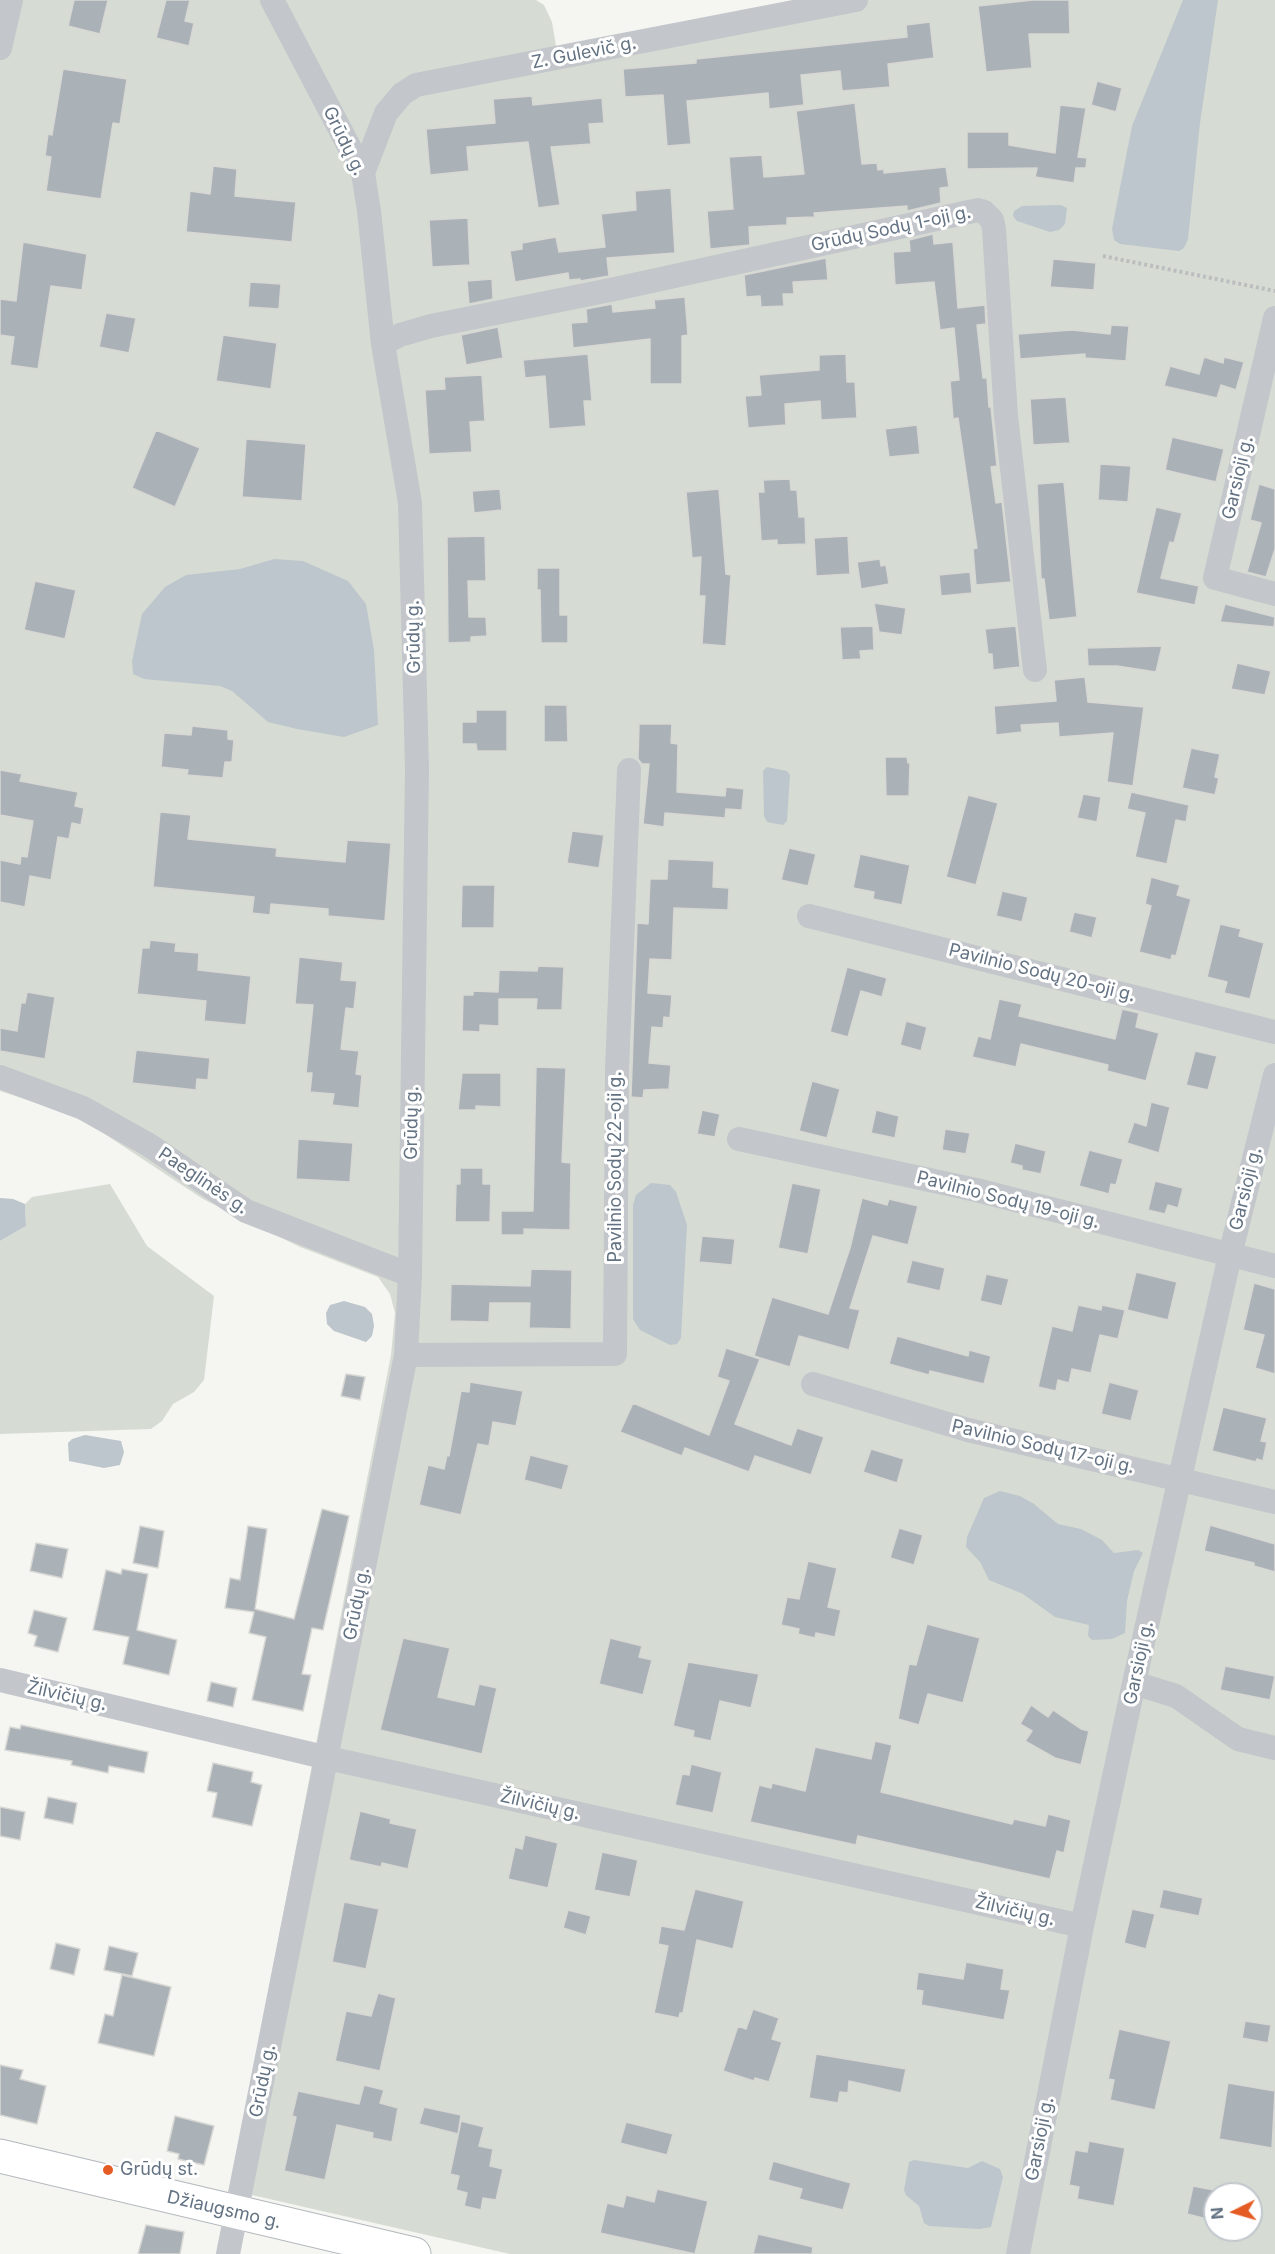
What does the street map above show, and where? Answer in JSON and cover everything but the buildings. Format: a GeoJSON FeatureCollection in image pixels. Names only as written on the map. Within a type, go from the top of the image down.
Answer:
{"type":"FeatureCollection","features":[{"type":"Feature","properties":{"kind":"street"},"geometry":{"type":"LineString","coordinates":[[0,48],[11,0]]}},
{"type":"Feature","properties":{"kind":"street","name":"Grūdų g."},"geometry":{"type":"LineString","coordinates":[[228,2254],[406,1355],[410,1275],[417,768],[410,503],[383,344],[363,173],[272,0]]}},
{"type":"Feature","properties":{"kind":"street","name":"Z. Gulevič g."},"geometry":{"type":"LineString","coordinates":[[363,173],[386,113],[402,94],[416,85],[856,0]]}},
{"type":"Feature","properties":{"kind":"street","name":"Grūdų Sodų 1-oji g."},"geometry":{"type":"LineString","coordinates":[[383,344],[400,335],[431,326],[615,289],[978,210],[984,212],[992,220],[994,229],[1006,416],[1035,670]]}},
{"type":"Feature","properties":{"kind":"street","name":"Garsioji g."},"geometry":{"type":"LineString","coordinates":[[1275,318],[1215,578],[1275,594]]}},
{"type":"Feature","properties":{"kind":"street","name":"Pavilnio Sodų 22-oji g."},"geometry":{"type":"LineString","coordinates":[[406,1355],[615,1354],[617,1070],[629,770]]}},
{"type":"Feature","properties":{"kind":"street","name":"Pavilnio Sodų 20-oji g."},"geometry":{"type":"LineString","coordinates":[[809,916],[1275,1032]]}},
{"type":"Feature","properties":{"kind":"street","name":"Garsioji g."},"geometry":{"type":"LineString","coordinates":[[1018,2254],[1082,1926],[1134,1683],[1230,1255],[1275,1075]]}},
{"type":"Feature","properties":{"kind":"street","name":"Paeglinės g."},"geometry":{"type":"LineString","coordinates":[[0,1077],[83,1107],[149,1145],[246,1211],[410,1275]]}},
{"type":"Feature","properties":{"kind":"street","name":"Pavilnio Sodų 19-oji g."},"geometry":{"type":"LineString","coordinates":[[739,1139],[976,1190],[1275,1266]]}},
{"type":"Feature","properties":{"kind":"street","name":"Pavilnio Sodų 17-oji g."},"geometry":{"type":"LineString","coordinates":[[813,1384],[968,1431],[1275,1502]]}},
{"type":"Feature","properties":{"kind":"street","name":"Žilvičių g."},"geometry":{"type":"LineString","coordinates":[[0,1680],[328,1758],[1082,1926]]}},
{"type":"Feature","properties":{"kind":"street"},"geometry":{"type":"LineString","coordinates":[[1134,1683],[1176,1696],[1238,1739],[1275,1748]]}},
{"type":"Feature","properties":{"kind":"street","name":"Džiaugsmo g."},"geometry":{"type":"LineString","coordinates":[[0,2156],[237,2214],[414,2254]]}},
{"type":"Feature","properties":{"kind":"path"},"geometry":{"type":"LineString","coordinates":[[1103,256],[1275,291]]}},
{"type":"Feature","properties":{"kind":"shaded area"},"geometry":{"type":"Polygon","coordinates":[[[0,0],[536,0],[544,5],[552,22],[557,52],[813,0],[1275,0],[1275,2254],[510,2254],[230,2190],[391,1355],[395,1313],[390,1294],[378,1277],[300,1247],[203,1199],[79,1117],[0,1091],[0,0]]]}},
{"type":"Feature","properties":{"kind":"shaded area"},"geometry":{"type":"Polygon","coordinates":[[[1183,0],[1218,0],[1200,123],[1188,239],[1184,248],[1179,251],[1120,244],[1114,240],[1112,229],[1132,126],[1183,0]]]}},
{"type":"Feature","properties":{"kind":"shaded area"},"geometry":{"type":"Polygon","coordinates":[[[1061,205],[1067,208],[1065,224],[1059,230],[1050,232],[1017,221],[1013,216],[1014,211],[1022,206],[1061,205]]]}},
{"type":"Feature","properties":{"kind":"shaded area"},"geometry":{"type":"Polygon","coordinates":[[[274,559],[303,561],[348,581],[366,604],[374,650],[378,725],[344,737],[297,729],[268,722],[232,691],[220,686],[144,679],[133,674],[132,661],[142,614],[165,587],[186,575],[240,569],[274,559]]]}},
{"type":"Feature","properties":{"kind":"shaded area"},"geometry":{"type":"Polygon","coordinates":[[[767,767],[787,771],[790,775],[787,821],[783,825],[767,822],[764,816],[763,771],[767,767]]]}},
{"type":"Feature","properties":{"kind":"shaded area"},"geometry":{"type":"Polygon","coordinates":[[[651,1183],[670,1185],[676,1192],[687,1225],[681,1338],[677,1344],[670,1345],[640,1330],[633,1319],[633,1205],[636,1195],[651,1183]]]}},
{"type":"Feature","properties":{"kind":"shaded area"},"geometry":{"type":"Polygon","coordinates":[[[110,1184],[147,1246],[214,1296],[204,1380],[194,1392],[173,1404],[162,1421],[151,1429],[0,1434],[0,1241],[26,1226],[25,1204],[32,1197],[110,1184]]]}},
{"type":"Feature","properties":{"kind":"shaded area"},"geometry":{"type":"Polygon","coordinates":[[[0,1198],[13,1199],[25,1204],[26,1226],[0,1241],[0,1198]]]}},
{"type":"Feature","properties":{"kind":"shaded area"},"geometry":{"type":"Polygon","coordinates":[[[344,1301],[365,1307],[372,1314],[374,1326],[372,1336],[366,1342],[334,1331],[327,1324],[326,1313],[330,1305],[344,1301]]]}},
{"type":"Feature","properties":{"kind":"shaded area"},"geometry":{"type":"Polygon","coordinates":[[[85,1435],[121,1441],[124,1452],[120,1465],[104,1468],[69,1461],[68,1443],[72,1439],[85,1435]]]}},
{"type":"Feature","properties":{"kind":"shaded area"},"geometry":{"type":"Polygon","coordinates":[[[1000,1491],[1020,1496],[1034,1504],[1058,1524],[1081,1529],[1102,1540],[1114,1553],[1138,1550],[1143,1553],[1134,1571],[1127,1601],[1125,1633],[1112,1639],[1092,1640],[1088,1636],[1089,1625],[1055,1617],[1023,1594],[989,1580],[980,1562],[966,1547],[967,1537],[984,1498],[1000,1491]]]}},
{"type":"Feature","properties":{"kind":"shaded area"},"geometry":{"type":"Polygon","coordinates":[[[914,2160],[968,2168],[982,2161],[1000,2169],[1003,2177],[991,2227],[979,2229],[929,2226],[924,2223],[919,2206],[906,2195],[904,2190],[909,2162],[914,2160]]]}},
{"type":"Feature","properties":{"kind":"place","name":"Grūdų st."},"geometry":{"type":"Point","coordinates":[108,2170]}}]}
